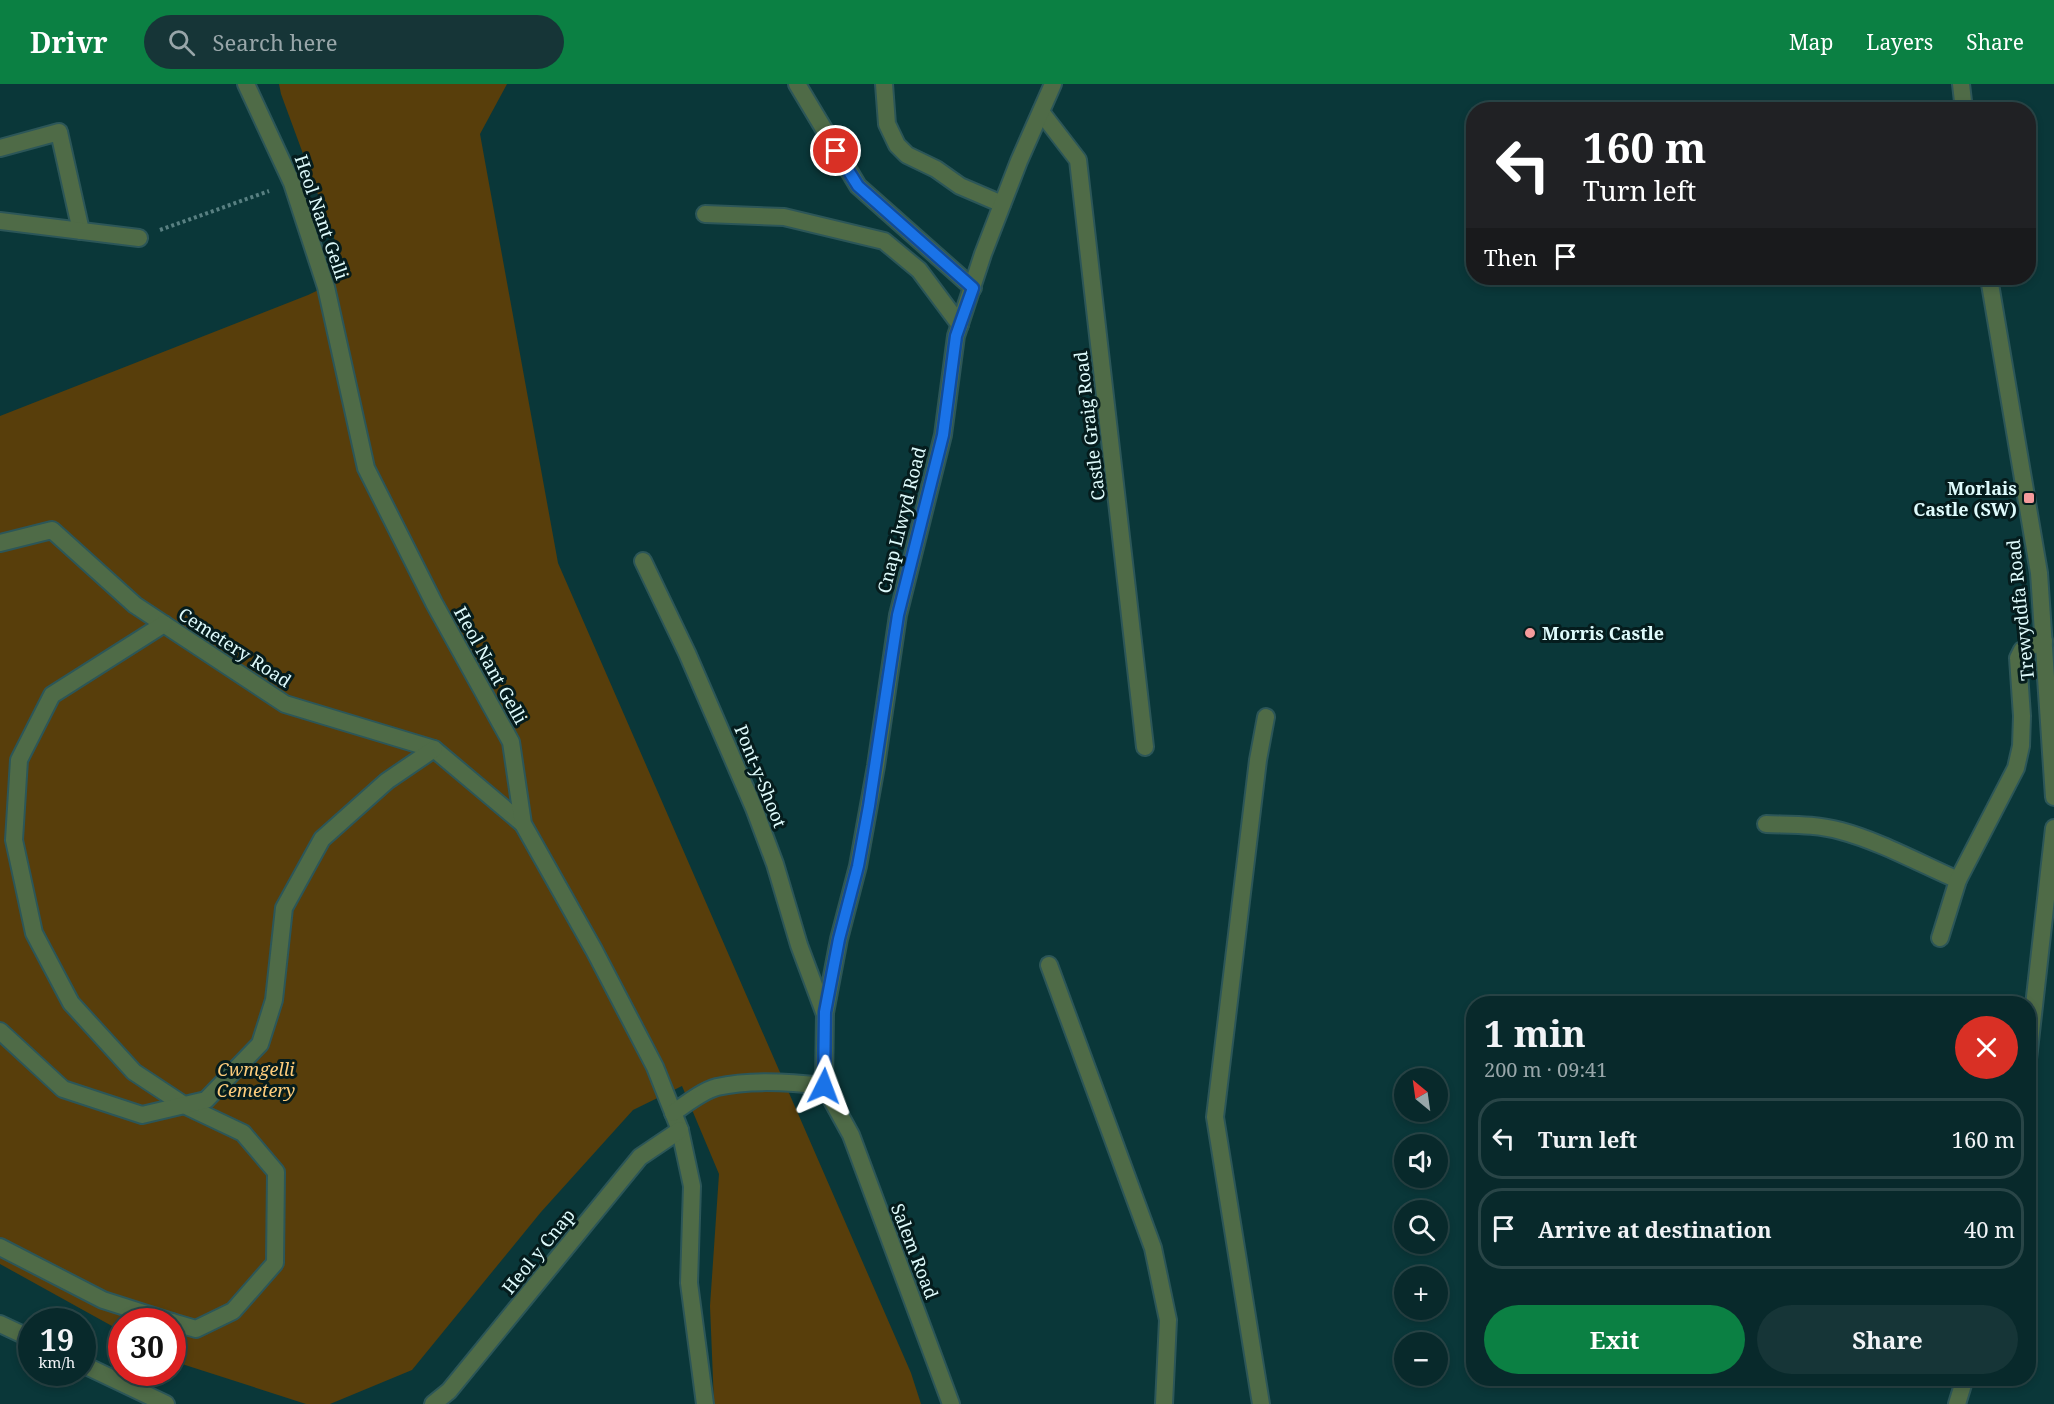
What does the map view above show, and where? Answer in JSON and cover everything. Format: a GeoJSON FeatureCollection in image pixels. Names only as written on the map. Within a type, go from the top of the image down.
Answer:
{"type":"FeatureCollection","features":[{"type":"Feature","properties":{"kind":"street","name":"Heol Nant Gelli"},"geometry":{"type":"LineString","coordinates":[[246,84],[292,183],[326,287],[366,468],[434,603],[511,742],[523,824],[656,1067],[680,1130],[692,1186],[689,1283],[705,1404]]}},
{"type":"Feature","properties":{"kind":"street"},"geometry":{"type":"LineString","coordinates":[[797,84],[858,186],[973,288]]}},
{"type":"Feature","properties":{"kind":"street"},"geometry":{"type":"LineString","coordinates":[[884,84],[887,124],[897,145],[907,154],[936,169],[960,186],[1002,204]]}},
{"type":"Feature","properties":{"kind":"street","name":"Cnap Llwyd Road"},"geometry":{"type":"LineString","coordinates":[[824,1086],[825,1012],[839,939],[858,866],[898,615],[943,435],[956,336],[1002,204],[1053,84]]}},
{"type":"Feature","properties":{"kind":"street"},"geometry":{"type":"LineString","coordinates":[[1961,84],[1963,102]]}},
{"type":"Feature","properties":{"kind":"street","name":"Castle Graig Road"},"geometry":{"type":"LineString","coordinates":[[1041,112],[1078,160],[1145,747]]}},
{"type":"Feature","properties":{"kind":"street"},"geometry":{"type":"LineString","coordinates":[[0,148],[59,132],[81,231]]}},
{"type":"Feature","properties":{"kind":"street"},"geometry":{"type":"LineString","coordinates":[[705,214],[784,217],[884,241],[919,270],[960,325]]}},
{"type":"Feature","properties":{"kind":"street"},"geometry":{"type":"LineString","coordinates":[[0,220],[139,238]]}},
{"type":"Feature","properties":{"kind":"street","name":"Trewyddfa Road"},"geometry":{"type":"LineString","coordinates":[[1990,285],[2039,573],[2054,797]]}},
{"type":"Feature","properties":{"kind":"street","name":"Cemetery Road"},"geometry":{"type":"LineString","coordinates":[[0,543],[51,530],[135,605],[285,704],[434,749],[523,824]]}},
{"type":"Feature","properties":{"kind":"street","name":"Pont-y-Shoot"},"geometry":{"type":"LineString","coordinates":[[643,561],[687,652],[754,808],[775,864],[799,945],[825,1012]]}},
{"type":"Feature","properties":{"kind":"street"},"geometry":{"type":"LineString","coordinates":[[164,624],[52,695],[19,760],[15,840],[34,933],[71,1003],[134,1072],[184,1105],[243,1133],[276,1172],[275,1263],[233,1311],[196,1329],[186,1326]]}},
{"type":"Feature","properties":{"kind":"street"},"geometry":{"type":"LineString","coordinates":[[1940,938],[1958,880],[2016,768],[2021,746],[2022,716],[2018,658],[2022,650],[2044,641]]}},
{"type":"Feature","properties":{"kind":"street"},"geometry":{"type":"LineString","coordinates":[[1261,1404],[1215,1117],[1258,760],[1266,717]]}},
{"type":"Feature","properties":{"kind":"street"},"geometry":{"type":"LineString","coordinates":[[0,1031],[63,1089],[142,1115],[206,1100],[260,1044],[274,1000],[284,908],[322,838],[387,781],[434,749]]}},
{"type":"Feature","properties":{"kind":"street"},"geometry":{"type":"LineString","coordinates":[[1766,824],[1809,826],[1841,831],[1958,880]]}},
{"type":"Feature","properties":{"kind":"street"},"geometry":{"type":"LineString","coordinates":[[2035,996],[2054,828]]}},
{"type":"Feature","properties":{"kind":"street"},"geometry":{"type":"LineString","coordinates":[[1048,964],[1153,1248],[1168,1320],[1164,1404]]}},
{"type":"Feature","properties":{"kind":"street"},"geometry":{"type":"LineString","coordinates":[[673,1113],[716,1087],[754,1083],[804,1083],[824,1086]]}},
{"type":"Feature","properties":{"kind":"street","name":"Salem Road"},"geometry":{"type":"LineString","coordinates":[[824,1086],[850,1134],[951,1404]]}},
{"type":"Feature","properties":{"kind":"street","name":"Heol y Cnap"},"geometry":{"type":"LineString","coordinates":[[433,1404],[449,1391],[640,1157],[680,1130]]}},
{"type":"Feature","properties":{"kind":"street"},"geometry":{"type":"LineString","coordinates":[[0,1247],[103,1300],[128,1308]]}},
{"type":"Feature","properties":{"kind":"street"},"geometry":{"type":"LineString","coordinates":[[0,1324],[18,1332]]}},
{"type":"Feature","properties":{"kind":"street"},"geometry":{"type":"LineString","coordinates":[[96,1371],[166,1404]]}},
{"type":"Feature","properties":{"kind":"street"},"geometry":{"type":"LineString","coordinates":[[1957,1404],[1963,1386]]}},
{"type":"Feature","properties":{"kind":"path"},"geometry":{"type":"LineString","coordinates":[[139,238],[292,183]]}},
{"type":"Feature","properties":{"kind":"green space","name":"Cwmgelli Cemetery"},"geometry":{"type":"Polygon","coordinates":[[[279,84],[507,84],[480,134],[558,563],[911,1373],[921,1404],[714,1404],[710,1306],[719,1174],[682,1086],[633,1110],[541,1212],[412,1370],[330,1404],[306,1404],[186,1365],[186,1308],[108,1308],[108,1324],[96,1317],[96,1308],[79,1308],[0,1264],[0,416],[308,295],[348,276],[279,84]]]}},
{"type":"Feature","properties":{"kind":"place","name":"Morlais Castle (SW)"},"geometry":{"type":"Point","coordinates":[2029,498]}},
{"type":"Feature","properties":{"kind":"place","name":"Morris Castle"},"geometry":{"type":"Point","coordinates":[1530,633]}},
{"type":"Feature","properties":{"kind":"route"},"geometry":{"type":"LineString","coordinates":[[824,1086],[825,1012],[839,939],[858,866],[876,766],[898,615],[943,435],[956,336],[973,288],[858,186],[836,151]]}}]}
